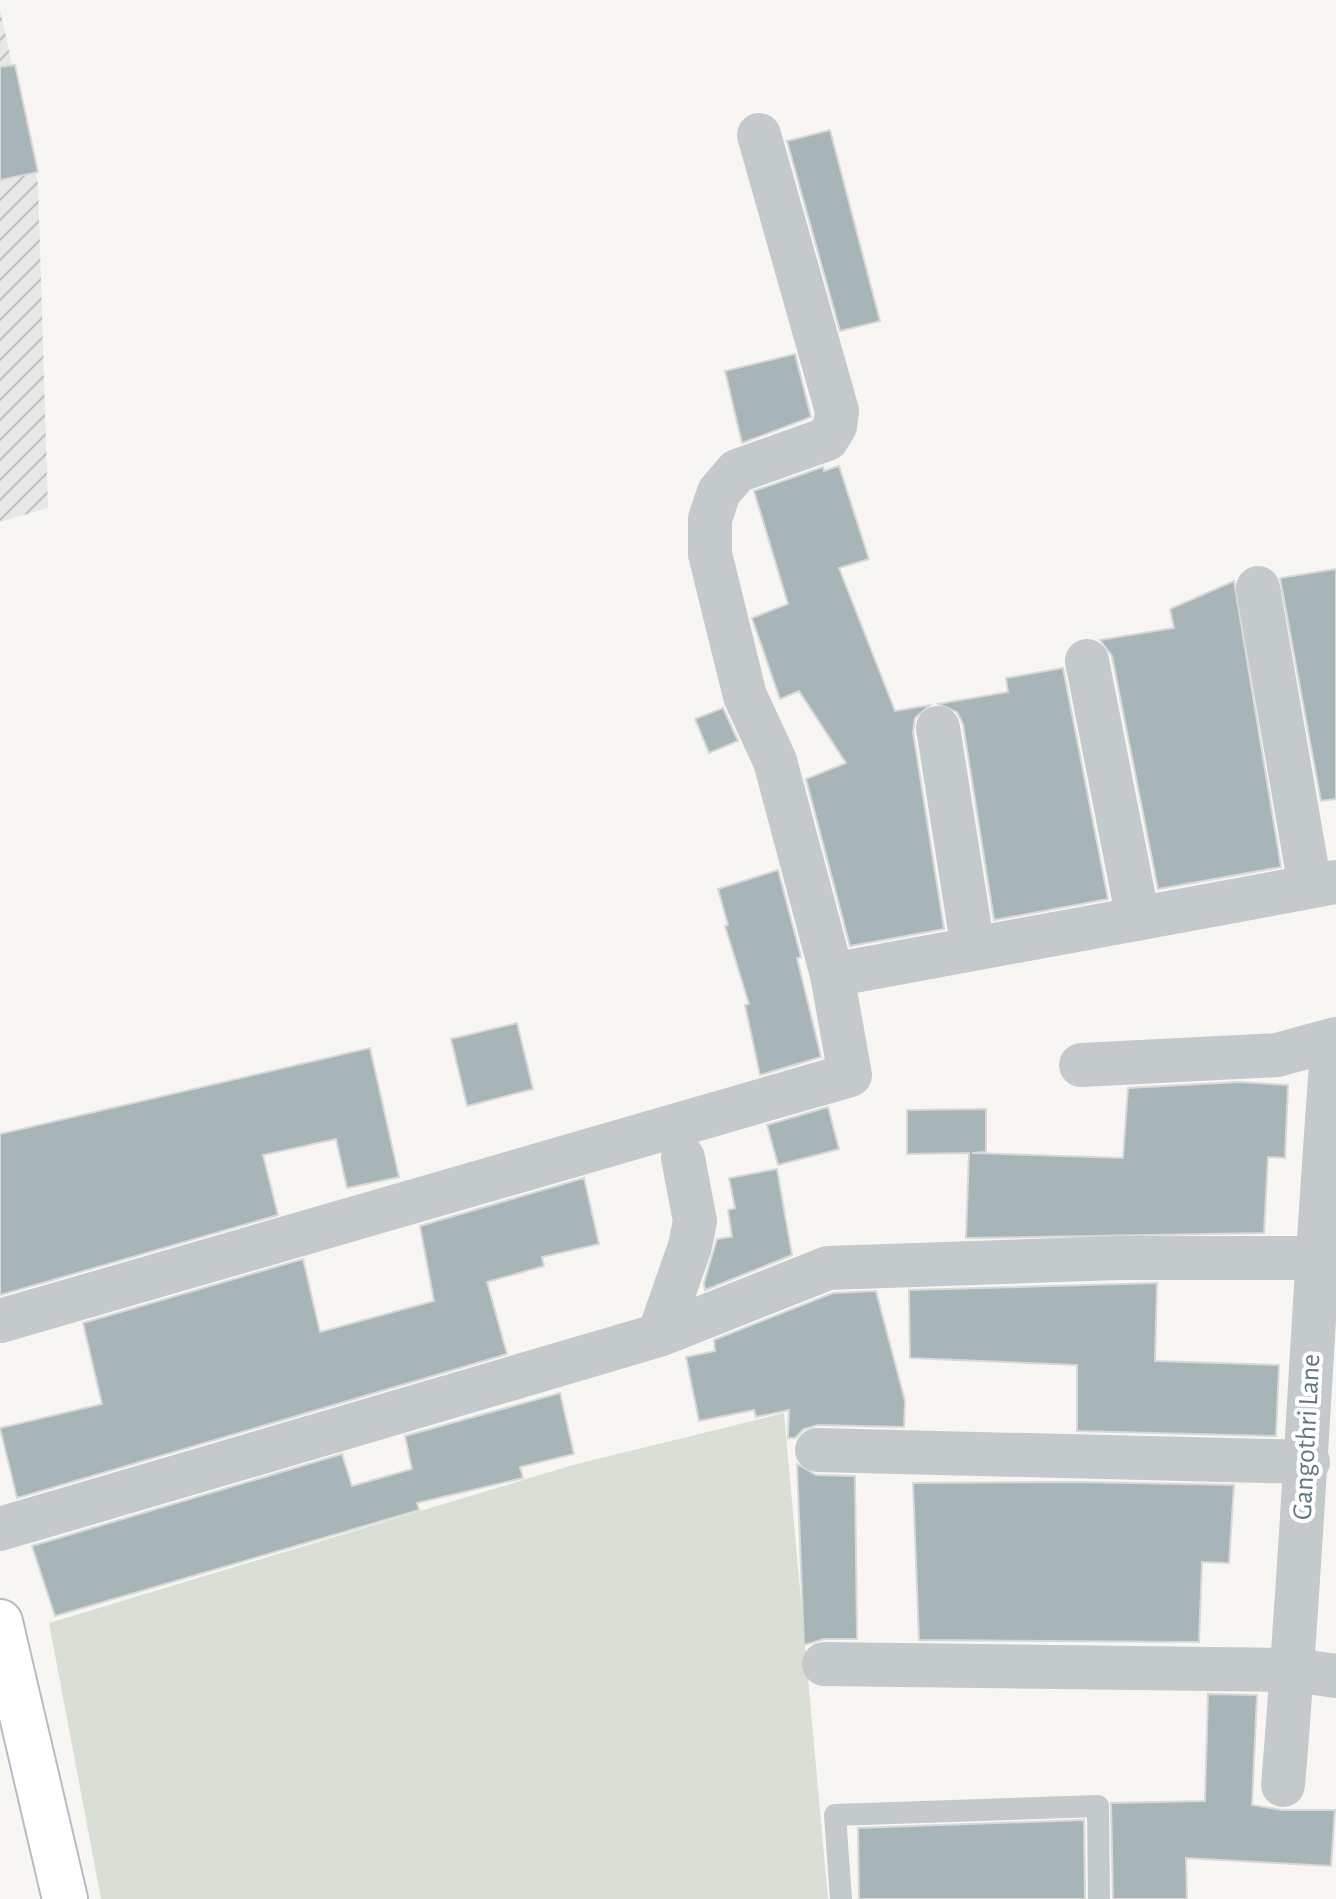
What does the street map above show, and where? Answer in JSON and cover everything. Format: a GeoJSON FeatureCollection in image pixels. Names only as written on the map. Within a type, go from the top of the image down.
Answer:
{"type":"FeatureCollection","features":[{"type":"Feature","properties":{"kind":"main road"},"geometry":{"type":"LineString","coordinates":[[0,1622],[65,1899]]}},
{"type":"Feature","properties":{"kind":"street"},"geometry":{"type":"LineString","coordinates":[[0,1321],[850,1075],[832,975],[775,761],[745,696],[710,554],[710,519],[719,492],[737,471],[827,439],[835,426],[837,411],[759,135]]}},
{"type":"Feature","properties":{"kind":"street"},"geometry":{"type":"LineString","coordinates":[[832,975],[1323,884],[1258,588]]}},
{"type":"Feature","properties":{"kind":"street"},"geometry":{"type":"LineString","coordinates":[[1087,661],[1138,919]]}},
{"type":"Feature","properties":{"kind":"street"},"geometry":{"type":"LineString","coordinates":[[938,728],[973,949]]}},
{"type":"Feature","properties":{"kind":"street","name":"Gangothri Lane"},"geometry":{"type":"LineString","coordinates":[[1081,1065],[1277,1055],[1334,1040],[1323,1238],[1318,1438],[1283,1785]]}},
{"type":"Feature","properties":{"kind":"street"},"geometry":{"type":"LineString","coordinates":[[659,1335],[690,1246],[695,1221],[683,1158]]}},
{"type":"Feature","properties":{"kind":"street"},"geometry":{"type":"LineString","coordinates":[[0,1529],[659,1335],[828,1268],[1118,1258],[1323,1238]]}},
{"type":"Feature","properties":{"kind":"street"},"geometry":{"type":"LineString","coordinates":[[817,1450],[1318,1438]]}},
{"type":"Feature","properties":{"kind":"street"},"geometry":{"type":"LineString","coordinates":[[824,1664],[1293,1670],[1336,1676]]}},
{"type":"Feature","properties":{"kind":"lane"},"geometry":{"type":"LineString","coordinates":[[841,1899],[835,1815],[1098,1806],[1099,1899]]}},
{"type":"Feature","properties":{"kind":"shaded area"},"geometry":{"type":"Polygon","coordinates":[[[0,9],[38,184],[48,508],[0,522],[0,9]]]}},
{"type":"Feature","properties":{"kind":"shaded area"},"geometry":{"type":"Polygon","coordinates":[[[784,1413],[828,1899],[101,1899],[49,1623],[573,1465],[784,1413]]]}},
{"type":"Feature","properties":{"kind":"building"},"geometry":{"type":"Polygon","coordinates":[[[15,65],[38,172],[0,180],[0,67],[15,65]]]}},
{"type":"Feature","properties":{"kind":"building"},"geometry":{"type":"Polygon","coordinates":[[[830,130],[880,321],[840,331],[787,141],[830,130]]]}},
{"type":"Feature","properties":{"kind":"building"},"geometry":{"type":"Polygon","coordinates":[[[795,354],[811,417],[742,443],[725,371],[795,354]]]}},
{"type":"Feature","properties":{"kind":"building"},"geometry":{"type":"Polygon","coordinates":[[[839,466],[869,559],[839,568],[895,711],[930,705],[915,718],[913,732],[944,929],[850,946],[806,779],[846,763],[799,691],[780,699],[752,618],[788,604],[754,491],[823,467],[824,471],[839,466]]]}},
{"type":"Feature","properties":{"kind":"building"},"geometry":{"type":"Polygon","coordinates":[[[1336,569],[1336,799],[1321,801],[1280,578],[1336,569]]]}},
{"type":"Feature","properties":{"kind":"building"},"geometry":{"type":"Polygon","coordinates":[[[1234,581],[1281,867],[1158,889],[1112,656],[1100,640],[1174,628],[1170,609],[1234,581]]]}},
{"type":"Feature","properties":{"kind":"building"},"geometry":{"type":"Polygon","coordinates":[[[1063,668],[1108,899],[994,920],[963,724],[957,712],[938,704],[1008,692],[1006,678],[1063,668]]]}},
{"type":"Feature","properties":{"kind":"building"},"geometry":{"type":"Polygon","coordinates":[[[723,708],[738,741],[709,753],[695,719],[723,708]]]}},
{"type":"Feature","properties":{"kind":"building"},"geometry":{"type":"Polygon","coordinates":[[[778,870],[801,957],[797,958],[821,1057],[760,1075],[745,1005],[749,1004],[725,926],[728,925],[718,889],[778,870]]]}},
{"type":"Feature","properties":{"kind":"building"},"geometry":{"type":"Polygon","coordinates":[[[517,1023],[533,1089],[467,1106],[451,1039],[517,1023]]]}},
{"type":"Feature","properties":{"kind":"building"},"geometry":{"type":"Polygon","coordinates":[[[370,1048],[399,1177],[347,1188],[336,1139],[263,1155],[278,1215],[0,1295],[0,1134],[370,1048]]]}},
{"type":"Feature","properties":{"kind":"building"},"geometry":{"type":"Polygon","coordinates":[[[1239,1082],[1288,1085],[1285,1158],[1268,1157],[1264,1233],[966,1238],[969,1153],[907,1154],[907,1110],[986,1109],[986,1152],[972,1153],[1123,1158],[1128,1088],[1239,1082]]]}},
{"type":"Feature","properties":{"kind":"building"},"geometry":{"type":"Polygon","coordinates":[[[828,1107],[839,1149],[778,1165],[767,1125],[828,1107]]]}},
{"type":"Feature","properties":{"kind":"building"},"geometry":{"type":"Polygon","coordinates":[[[777,1169],[792,1255],[705,1290],[704,1283],[717,1239],[732,1237],[728,1210],[735,1208],[729,1178],[777,1169]]]}},
{"type":"Feature","properties":{"kind":"building"},"geometry":{"type":"Polygon","coordinates":[[[584,1178],[599,1244],[542,1257],[544,1266],[487,1282],[507,1354],[17,1498],[0,1428],[102,1404],[83,1323],[303,1259],[320,1332],[434,1301],[420,1226],[584,1178]]]}},
{"type":"Feature","properties":{"kind":"building"},"geometry":{"type":"Polygon","coordinates":[[[1157,1283],[1155,1361],[1279,1365],[1276,1436],[1077,1431],[1077,1365],[910,1358],[909,1290],[1157,1283]]]}},
{"type":"Feature","properties":{"kind":"building"},"geometry":{"type":"Polygon","coordinates":[[[876,1291],[905,1401],[904,1427],[818,1425],[804,1429],[795,1438],[788,1438],[789,1410],[756,1417],[754,1410],[699,1421],[686,1357],[715,1351],[714,1340],[833,1293],[876,1291]]]}},
{"type":"Feature","properties":{"kind":"building"},"geometry":{"type":"Polygon","coordinates":[[[560,1393],[574,1454],[520,1467],[523,1478],[417,1503],[419,1510],[55,1616],[32,1546],[342,1454],[352,1486],[412,1469],[405,1436],[560,1393]]]}},
{"type":"Feature","properties":{"kind":"building"},"geometry":{"type":"Polygon","coordinates":[[[797,1464],[816,1475],[855,1476],[857,1639],[824,1639],[804,1645],[797,1464]]]}},
{"type":"Feature","properties":{"kind":"building"},"geometry":{"type":"Polygon","coordinates":[[[913,1483],[1234,1485],[1229,1563],[1202,1562],[1199,1642],[919,1640],[913,1483]]]}},
{"type":"Feature","properties":{"kind":"building"},"geometry":{"type":"Polygon","coordinates":[[[1208,1694],[1257,1695],[1252,1805],[1282,1810],[1335,1810],[1331,1866],[1186,1858],[1187,1899],[1113,1899],[1111,1803],[1205,1801],[1208,1694]]]}},
{"type":"Feature","properties":{"kind":"building"},"geometry":{"type":"Polygon","coordinates":[[[1084,1820],[1085,1899],[859,1899],[858,1828],[1084,1820]]]}}]}
